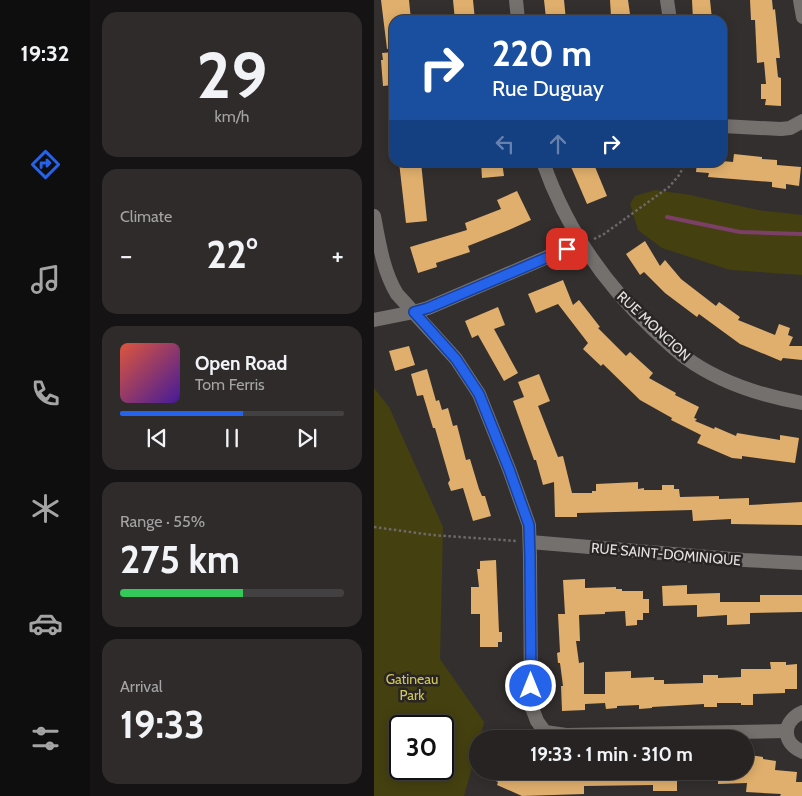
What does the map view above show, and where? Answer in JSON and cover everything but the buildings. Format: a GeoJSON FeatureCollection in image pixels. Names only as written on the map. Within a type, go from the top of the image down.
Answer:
{"type":"FeatureCollection","features":[{"type":"Feature","properties":{"kind":"street"},"geometry":{"type":"LineString","coordinates":[[516,0],[518,15]]}},
{"type":"Feature","properties":{"kind":"street"},"geometry":{"type":"LineString","coordinates":[[667,0],[669,15]]}},
{"type":"Feature","properties":{"kind":"street"},"geometry":{"type":"LineString","coordinates":[[800,0],[802,17]]}},
{"type":"Feature","properties":{"kind":"street"},"geometry":{"type":"LineString","coordinates":[[727,126],[781,130],[790,128],[802,121]]}},
{"type":"Feature","properties":{"kind":"street","name":"RUE MONCION"},"geometry":{"type":"LineString","coordinates":[[545,167],[551,185],[580,243],[592,260],[626,302],[686,358],[716,375],[748,389],[802,403]]}},
{"type":"Feature","properties":{"kind":"street"},"geometry":{"type":"LineString","coordinates":[[374,216],[382,254],[392,285],[397,294],[456,359],[479,394],[529,525],[531,705],[537,721],[545,732],[566,735],[787,731]]}},
{"type":"Feature","properties":{"kind":"street"},"geometry":{"type":"LineString","coordinates":[[374,320],[428,308],[580,243]]}},
{"type":"Feature","properties":{"kind":"street","name":"RUE SAINT-DOMINIQUE"},"geometry":{"type":"LineString","coordinates":[[530,542],[735,560],[802,563]]}},
{"type":"Feature","properties":{"kind":"street"},"geometry":{"type":"LineString","coordinates":[[802,712],[791,719],[787,731],[791,744],[802,752]]}},
{"type":"Feature","properties":{"kind":"path"},"geometry":{"type":"LineString","coordinates":[[580,243],[604,234],[669,187],[680,174],[683,167]]}},
{"type":"Feature","properties":{"kind":"path"},"geometry":{"type":"LineString","coordinates":[[374,527],[432,535],[530,542]]}},
{"type":"Feature","properties":{"kind":"green space"},"geometry":{"type":"Polygon","coordinates":[[[655,190],[690,195],[758,210],[802,215],[802,275],[730,270],[662,248],[638,230],[630,204],[635,196],[655,190]]]}},
{"type":"Feature","properties":{"kind":"green space","name":"Gatineau Park"},"geometry":{"type":"Polygon","coordinates":[[[374,388],[389,407],[443,527],[440,659],[484,722],[482,730],[469,730],[469,778],[464,796],[374,796],[374,388]]]}},
{"type":"Feature","properties":{"kind":"waterway"},"geometry":{"type":"LineString","coordinates":[[667,217],[740,232],[803,234]]}},
{"type":"Feature","properties":{"kind":"route"},"geometry":{"type":"LineString","coordinates":[[531,686],[529,525],[479,394],[456,359],[414,312],[428,308],[567,249]]}}]}
